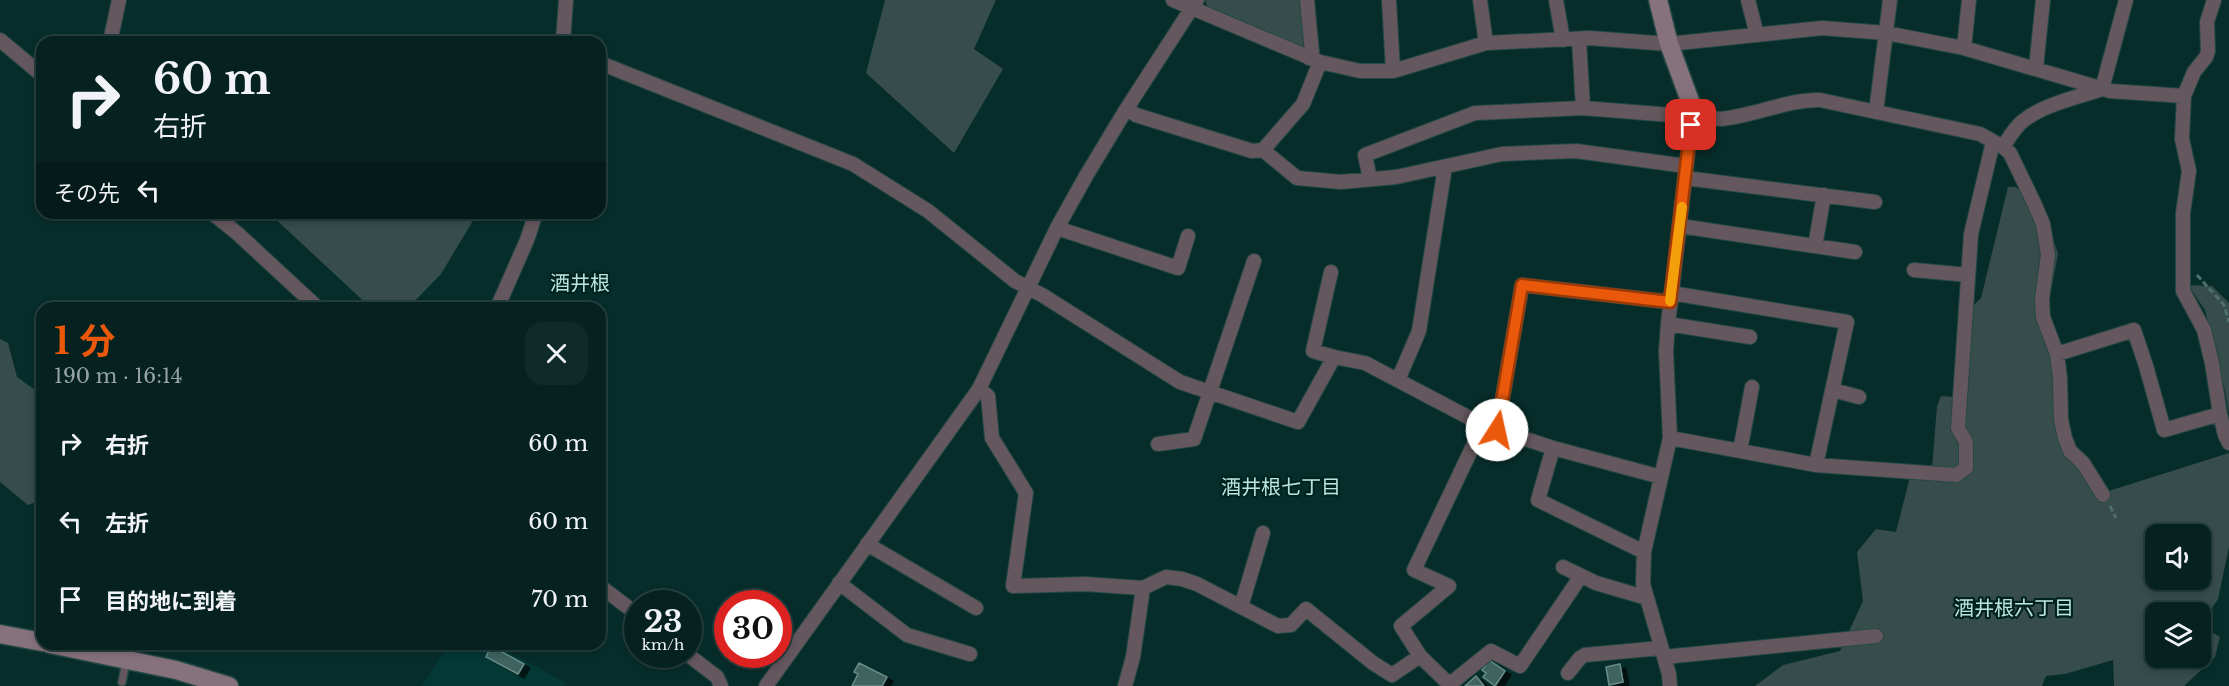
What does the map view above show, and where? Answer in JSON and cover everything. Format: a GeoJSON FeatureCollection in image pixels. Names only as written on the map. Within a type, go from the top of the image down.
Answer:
{"type":"FeatureCollection","features":[{"type":"Feature","properties":{"kind":"street"},"geometry":{"type":"LineString","coordinates":[[111,36],[119,0]]}},
{"type":"Feature","properties":{"kind":"street"},"geometry":{"type":"LineString","coordinates":[[563,36],[566,0]]}},
{"type":"Feature","properties":{"kind":"street"},"geometry":{"type":"LineString","coordinates":[[1173,0],[1194,4],[1315,60],[1360,71],[1393,71],[1486,44],[1579,39],[1669,44],[1822,28],[1886,33],[1964,48],[2102,89],[2184,96]]}},
{"type":"Feature","properties":{"kind":"street"},"geometry":{"type":"LineString","coordinates":[[1126,108],[1136,115],[1252,151],[1263,150],[1303,104],[1315,60],[1312,52],[1307,0]]}},
{"type":"Feature","properties":{"kind":"street"},"geometry":{"type":"LineString","coordinates":[[1389,0],[1393,71]]}},
{"type":"Feature","properties":{"kind":"street"},"geometry":{"type":"LineString","coordinates":[[1480,0],[1486,44]]}},
{"type":"Feature","properties":{"kind":"street"},"geometry":{"type":"LineString","coordinates":[[1556,0],[1563,40]]}},
{"type":"Feature","properties":{"kind":"street"},"geometry":{"type":"LineString","coordinates":[[1658,0],[1669,44],[1696,117]]}},
{"type":"Feature","properties":{"kind":"street"},"geometry":{"type":"LineString","coordinates":[[1748,0],[1757,35]]}},
{"type":"Feature","properties":{"kind":"street"},"geometry":{"type":"LineString","coordinates":[[1876,112],[1890,0]]}},
{"type":"Feature","properties":{"kind":"street"},"geometry":{"type":"LineString","coordinates":[[1964,48],[1969,0]]}},
{"type":"Feature","properties":{"kind":"street"},"geometry":{"type":"LineString","coordinates":[[2036,68],[2043,0]]}},
{"type":"Feature","properties":{"kind":"street"},"geometry":{"type":"LineString","coordinates":[[2102,89],[2126,0]]}},
{"type":"Feature","properties":{"kind":"street"},"geometry":{"type":"LineString","coordinates":[[2214,0],[2207,22],[2208,51],[2194,72],[2184,96],[2182,139],[2189,171],[2183,213],[2183,291],[2204,330],[2220,414],[2229,443]]}},
{"type":"Feature","properties":{"kind":"street"},"geometry":{"type":"LineString","coordinates":[[766,686],[979,390],[1057,228],[1126,108],[1194,4]]}},
{"type":"Feature","properties":{"kind":"street"},"geometry":{"type":"LineString","coordinates":[[1579,39],[1583,108]]}},
{"type":"Feature","properties":{"kind":"street"},"geometry":{"type":"LineString","coordinates":[[0,40],[36,70]]}},
{"type":"Feature","properties":{"kind":"street"},"geometry":{"type":"LineString","coordinates":[[606,65],[853,164],[928,211],[1016,281],[1180,382],[1298,422],[1334,357]]}},
{"type":"Feature","properties":{"kind":"street"},"geometry":{"type":"LineString","coordinates":[[1670,438],[1816,465],[1956,475],[1966,468],[1966,442],[1958,428],[1971,234],[1998,144],[2025,119],[2040,111],[2102,89]]}},
{"type":"Feature","properties":{"kind":"street"},"geometry":{"type":"LineString","coordinates":[[1370,180],[1365,155],[1475,113],[1583,108],[1737,118],[1813,99],[1980,134],[2010,153],[2043,224],[2048,255],[2042,299],[2043,317],[2057,354],[2061,420],[2070,451],[2084,463],[2103,495]]}},
{"type":"Feature","properties":{"kind":"street"},"geometry":{"type":"LineString","coordinates":[[1670,686],[1669,674],[1643,584],[1644,552],[1670,438],[1666,351],[1670,298],[1691,125],[1696,117]]}},
{"type":"Feature","properties":{"kind":"street"},"geometry":{"type":"LineString","coordinates":[[1263,150],[1297,178],[1341,182],[1396,177],[1502,154],[1576,151],[1686,172],[1875,202]]}},
{"type":"Feature","properties":{"kind":"street"},"geometry":{"type":"LineString","coordinates":[[1398,380],[1419,331],[1445,167]]}},
{"type":"Feature","properties":{"kind":"street"},"geometry":{"type":"LineString","coordinates":[[1815,246],[1824,195]]}},
{"type":"Feature","properties":{"kind":"street"},"geometry":{"type":"LineString","coordinates":[[220,219],[312,302]]}},
{"type":"Feature","properties":{"kind":"street"},"geometry":{"type":"LineString","coordinates":[[500,302],[534,219]]}},
{"type":"Feature","properties":{"kind":"street"},"geometry":{"type":"LineString","coordinates":[[1680,226],[1855,252]]}},
{"type":"Feature","properties":{"kind":"street"},"geometry":{"type":"LineString","coordinates":[[1057,228],[1178,268],[1188,236]]}},
{"type":"Feature","properties":{"kind":"street"},"geometry":{"type":"LineString","coordinates":[[1158,444],[1194,439],[1254,261]]}},
{"type":"Feature","properties":{"kind":"street"},"geometry":{"type":"LineString","coordinates":[[1914,270],[1968,275]]}},
{"type":"Feature","properties":{"kind":"street"},"geometry":{"type":"LineString","coordinates":[[1331,272],[1314,351],[1365,363],[1483,425],[1553,448],[1661,477]]}},
{"type":"Feature","properties":{"kind":"street"},"geometry":{"type":"LineString","coordinates":[[1497,430],[1522,285],[1670,298],[1848,322],[1816,465]]}},
{"type":"Feature","properties":{"kind":"street"},"geometry":{"type":"LineString","coordinates":[[1668,324],[1750,337]]}},
{"type":"Feature","properties":{"kind":"street"},"geometry":{"type":"LineString","coordinates":[[2057,354],[2134,330],[2146,366],[2158,432],[2220,414]]}},
{"type":"Feature","properties":{"kind":"street"},"geometry":{"type":"LineString","coordinates":[[1740,451],[1752,387]]}},
{"type":"Feature","properties":{"kind":"street"},"geometry":{"type":"LineString","coordinates":[[979,390],[988,396],[992,438],[1026,493],[1013,586],[1085,584],[1143,588],[1166,577],[1182,579],[1197,584],[1278,626],[1291,625],[1306,609],[1373,663],[1392,675],[1420,656]]}},
{"type":"Feature","properties":{"kind":"street"},"geometry":{"type":"LineString","coordinates":[[1833,390],[1859,397]]}},
{"type":"Feature","properties":{"kind":"street"},"geometry":{"type":"LineString","coordinates":[[1483,425],[1414,570],[1449,586],[1401,626],[1420,656],[1451,685],[1491,651],[1520,666],[1581,576]]}},
{"type":"Feature","properties":{"kind":"street"},"geometry":{"type":"LineString","coordinates":[[1553,448],[1538,500],[1644,552]]}},
{"type":"Feature","properties":{"kind":"street"},"geometry":{"type":"LineString","coordinates":[[1241,607],[1263,533]]}},
{"type":"Feature","properties":{"kind":"street"},"geometry":{"type":"LineString","coordinates":[[867,544],[976,608]]}},
{"type":"Feature","properties":{"kind":"street"},"geometry":{"type":"LineString","coordinates":[[1563,567],[1596,583],[1647,598]]}},
{"type":"Feature","properties":{"kind":"street"},"geometry":{"type":"LineString","coordinates":[[839,583],[907,635],[970,654]]}},
{"type":"Feature","properties":{"kind":"street"},"geometry":{"type":"LineString","coordinates":[[1125,686],[1133,657],[1143,588]]}},
{"type":"Feature","properties":{"kind":"street"},"geometry":{"type":"LineString","coordinates":[[606,591],[624,604]]}},
{"type":"Feature","properties":{"kind":"street"},"geometry":{"type":"LineString","coordinates":[[0,634],[36,641]]}},
{"type":"Feature","properties":{"kind":"street"},"geometry":{"type":"LineString","coordinates":[[1568,673],[1580,658],[1585,656],[1662,653],[1876,636]]}},
{"type":"Feature","properties":{"kind":"street"},"geometry":{"type":"LineString","coordinates":[[81,650],[176,670],[225,685]]}},
{"type":"Feature","properties":{"kind":"street"},"geometry":{"type":"LineString","coordinates":[[702,666],[717,677],[721,686]]}},
{"type":"Feature","properties":{"kind":"lane"},"geometry":{"type":"LineString","coordinates":[[121,684],[127,659]]}},
{"type":"Feature","properties":{"kind":"path"},"geometry":{"type":"LineString","coordinates":[[2184,260],[2224,305],[2229,322]]}},
{"type":"Feature","properties":{"kind":"shaded area"},"geometry":{"type":"Polygon","coordinates":[[[885,0],[996,0],[974,49],[1003,69],[954,153],[866,73],[885,0]]]}},
{"type":"Feature","properties":{"kind":"shaded area"},"geometry":{"type":"Polygon","coordinates":[[[1205,0],[1300,0],[1304,45],[1302,47],[1207,6],[1205,0]]]}},
{"type":"Feature","properties":{"kind":"shaded area"},"geometry":{"type":"Polygon","coordinates":[[[2008,187],[2015,187],[2040,199],[2058,254],[2049,302],[2055,421],[2096,495],[2229,453],[2229,547],[2218,599],[2211,610],[2211,602],[2145,602],[2145,668],[2203,668],[2184,686],[2114,686],[2113,660],[2065,674],[2046,676],[2042,686],[1755,686],[1783,665],[1840,651],[1863,601],[1857,552],[1876,529],[1896,532],[1910,477],[1931,481],[1937,406],[1941,396],[1966,398],[1973,306],[1981,298],[2008,187]]]}},
{"type":"Feature","properties":{"kind":"shaded area"},"geometry":{"type":"Polygon","coordinates":[[[275,219],[474,219],[441,274],[414,302],[365,302],[275,219]]]}},
{"type":"Feature","properties":{"kind":"shaded area"},"geometry":{"type":"Polygon","coordinates":[[[2188,285],[2212,286],[2229,303],[2229,414],[2205,310],[2188,285]]]}},
{"type":"Feature","properties":{"kind":"shaded area"},"geometry":{"type":"Polygon","coordinates":[[[0,339],[8,343],[17,377],[36,391],[36,502],[28,505],[0,482],[0,339]]]}},
{"type":"Feature","properties":{"kind":"shaded area"},"geometry":{"type":"Polygon","coordinates":[[[2211,632],[2220,637],[2215,657],[2211,661],[2211,632]]]}},
{"type":"Feature","properties":{"kind":"shaded area"},"geometry":{"type":"Polygon","coordinates":[[[445,650],[505,650],[566,683],[564,686],[422,686],[445,650]]]}},
{"type":"Feature","properties":{"kind":"building"},"geometry":{"type":"Polygon","coordinates":[[[489,650],[498,650],[524,664],[518,674],[486,657],[489,650]]]}},
{"type":"Feature","properties":{"kind":"building"},"geometry":{"type":"Polygon","coordinates":[[[1489,660],[1505,671],[1495,686],[1483,677],[1486,673],[1482,670],[1489,660]]]}},
{"type":"Feature","properties":{"kind":"building"},"geometry":{"type":"Polygon","coordinates":[[[859,663],[887,677],[882,686],[852,686],[858,674],[854,672],[859,663]]]}},
{"type":"Feature","properties":{"kind":"building"},"geometry":{"type":"Polygon","coordinates":[[[1620,664],[1623,682],[1609,685],[1606,667],[1620,664]]]}},
{"type":"Feature","properties":{"kind":"building"},"geometry":{"type":"Polygon","coordinates":[[[1476,676],[1484,686],[1465,686],[1476,676]]]}},
{"type":"Feature","properties":{"kind":"slow traffic"},"geometry":{"type":"LineString","coordinates":[[1670,301],[1682,207]]}},
{"type":"Feature","properties":{"kind":"district","name":"酒井根"},"geometry":{"type":"Point","coordinates":[580,283]}},
{"type":"Feature","properties":{"kind":"district","name":"酒井根七丁目"},"geometry":{"type":"Point","coordinates":[1281,487]}},
{"type":"Feature","properties":{"kind":"district","name":"酒井根六丁目"},"geometry":{"type":"Point","coordinates":[2014,608]}},
{"type":"Feature","properties":{"kind":"route"},"geometry":{"type":"LineString","coordinates":[[1497,430],[1522,285],[1670,302],[1691,125]]}}]}
